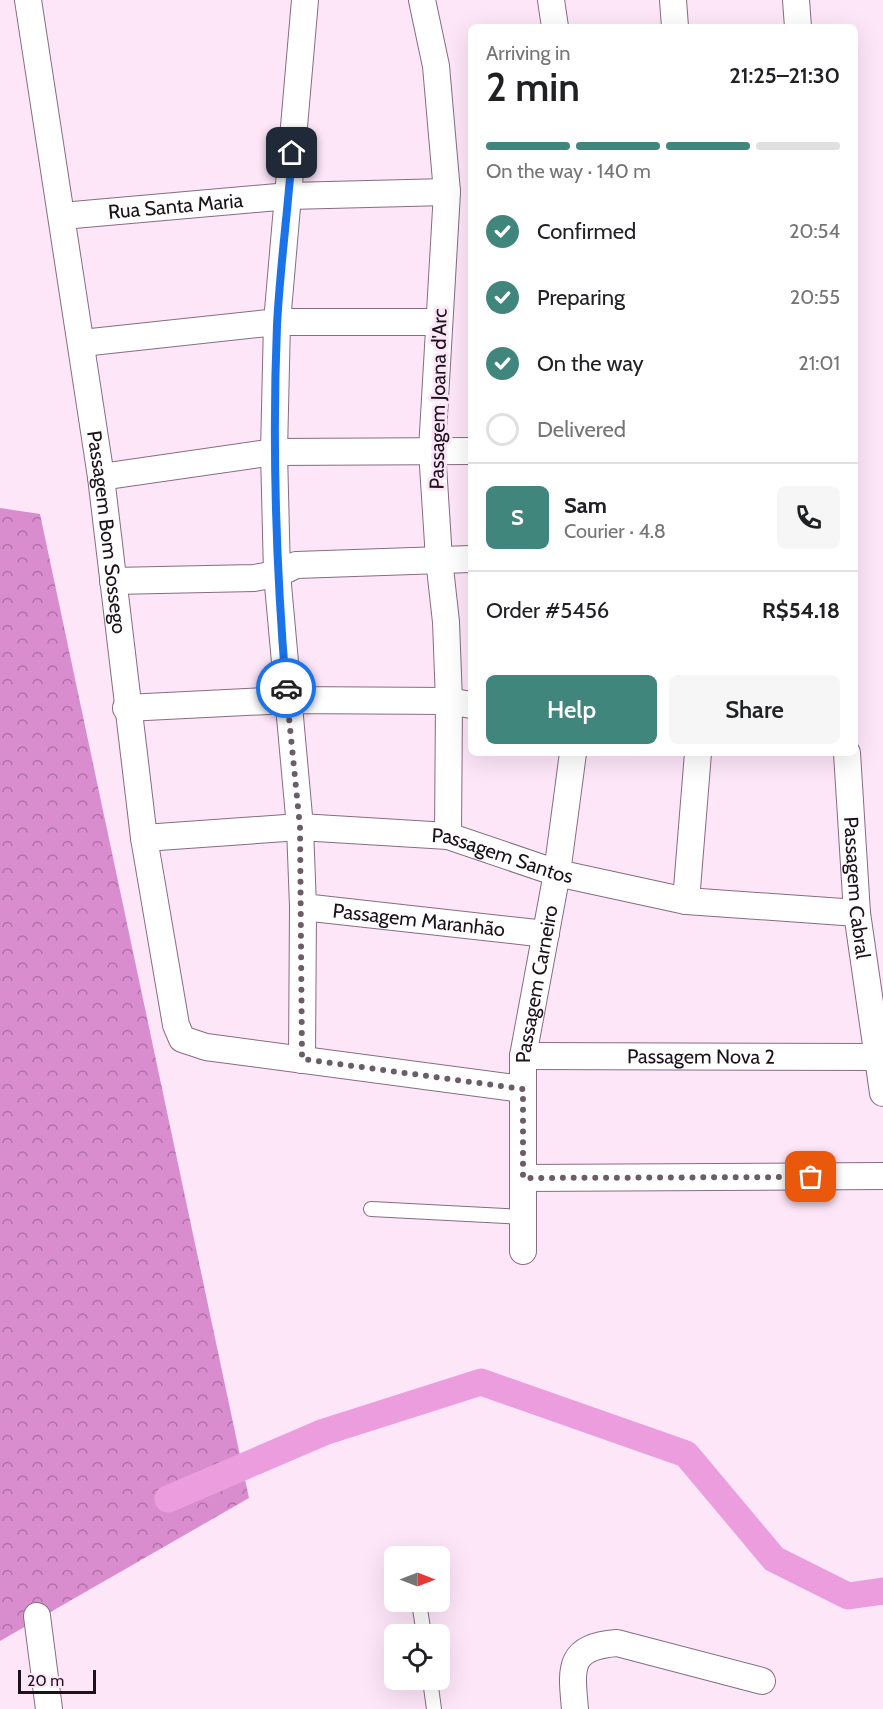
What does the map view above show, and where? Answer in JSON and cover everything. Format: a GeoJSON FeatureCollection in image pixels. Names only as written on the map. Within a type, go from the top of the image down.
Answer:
{"type":"FeatureCollection","features":[{"type":"Feature","properties":{"kind":"street","name":"Passagem Bom Sossego"},"geometry":{"type":"LineString","coordinates":[[28,0],[101,477],[126,708],[144,838],[176,1025],[182,1039],[206,1047],[523,1089]]}},
{"type":"Feature","properties":{"kind":"street"},"geometry":{"type":"LineString","coordinates":[[302,1059],[303,908],[300,827],[286,699],[277,574],[274,452],[278,322],[305,0]]}},
{"type":"Feature","properties":{"kind":"street","name":"Passagem Joana d'Arc"},"geometry":{"type":"LineString","coordinates":[[422,0],[436,66],[447,192],[432,450],[438,559],[460,703],[448,836]]}},
{"type":"Feature","properties":{"kind":"street"},"geometry":{"type":"LineString","coordinates":[[551,0],[555,24]]}},
{"type":"Feature","properties":{"kind":"street"},"geometry":{"type":"LineString","coordinates":[[673,0],[675,24]]}},
{"type":"Feature","properties":{"kind":"street"},"geometry":{"type":"LineString","coordinates":[[796,0],[798,24]]}},
{"type":"Feature","properties":{"kind":"street","name":"Rua Santa Maria"},"geometry":{"type":"LineString","coordinates":[[62,216],[289,196],[447,192]]}},
{"type":"Feature","properties":{"kind":"street"},"geometry":{"type":"LineString","coordinates":[[82,344],[278,322],[438,322]]}},
{"type":"Feature","properties":{"kind":"street"},"geometry":{"type":"LineString","coordinates":[[101,477],[274,452],[468,451]]}},
{"type":"Feature","properties":{"kind":"street"},"geometry":{"type":"LineString","coordinates":[[113,581],[254,579],[277,574],[296,565],[468,559]]}},
{"type":"Feature","properties":{"kind":"street"},"geometry":{"type":"LineString","coordinates":[[126,708],[286,699],[460,703]]}},
{"type":"Feature","properties":{"kind":"street","name":"Passagem Carneiro"},"geometry":{"type":"LineString","coordinates":[[523,1251],[523,1056],[557,873],[573,756]]}},
{"type":"Feature","properties":{"kind":"street"},"geometry":{"type":"LineString","coordinates":[[686,901],[698,756]]}},
{"type":"Feature","properties":{"kind":"street","name":"Passagem Cabral"},"geometry":{"type":"LineString","coordinates":[[847,756],[857,913],[880,1057],[883,1093]]}},
{"type":"Feature","properties":{"kind":"street","name":"Passagem Santos"},"geometry":{"type":"LineString","coordinates":[[144,838],[300,827],[448,836],[557,873],[686,901],[857,913]]}},
{"type":"Feature","properties":{"kind":"street","name":"Passagem Maranhão"},"geometry":{"type":"LineString","coordinates":[[303,908],[546,934]]}},
{"type":"Feature","properties":{"kind":"street","name":"Passagem Nova 2"},"geometry":{"type":"LineString","coordinates":[[523,1056],[880,1057]]}},
{"type":"Feature","properties":{"kind":"street"},"geometry":{"type":"LineString","coordinates":[[523,1178],[883,1176]]}},
{"type":"Feature","properties":{"kind":"street"},"geometry":{"type":"LineString","coordinates":[[37,1616],[49,1709]]}},
{"type":"Feature","properties":{"kind":"street"},"geometry":{"type":"LineString","coordinates":[[575,1709],[571,1678],[579,1656],[594,1645],[617,1643],[762,1681]]}},
{"type":"Feature","properties":{"kind":"lane"},"geometry":{"type":"LineString","coordinates":[[371,1209],[523,1217]]}},
{"type":"Feature","properties":{"kind":"lane"},"geometry":{"type":"LineString","coordinates":[[431,1690],[434,1709]]}},
{"type":"Feature","properties":{"kind":"green space"},"geometry":{"type":"Polygon","coordinates":[[[0,508],[40,514],[249,1498],[0,1641],[0,508]]]}},
{"type":"Feature","properties":{"kind":"waterway"},"geometry":{"type":"LineString","coordinates":[[168,1499],[324,1432],[481,1382],[686,1454],[774,1559],[848,1596],[883,1591]]}},
{"type":"Feature","properties":{"kind":"way so far"},"geometry":{"type":"LineString","coordinates":[[286,688],[300,827],[303,908],[302,1059],[523,1089],[523,1178],[811,1177]]}},
{"type":"Feature","properties":{"kind":"route"},"geometry":{"type":"LineString","coordinates":[[286,688],[277,574],[274,452],[278,322],[292,153]]}}]}
